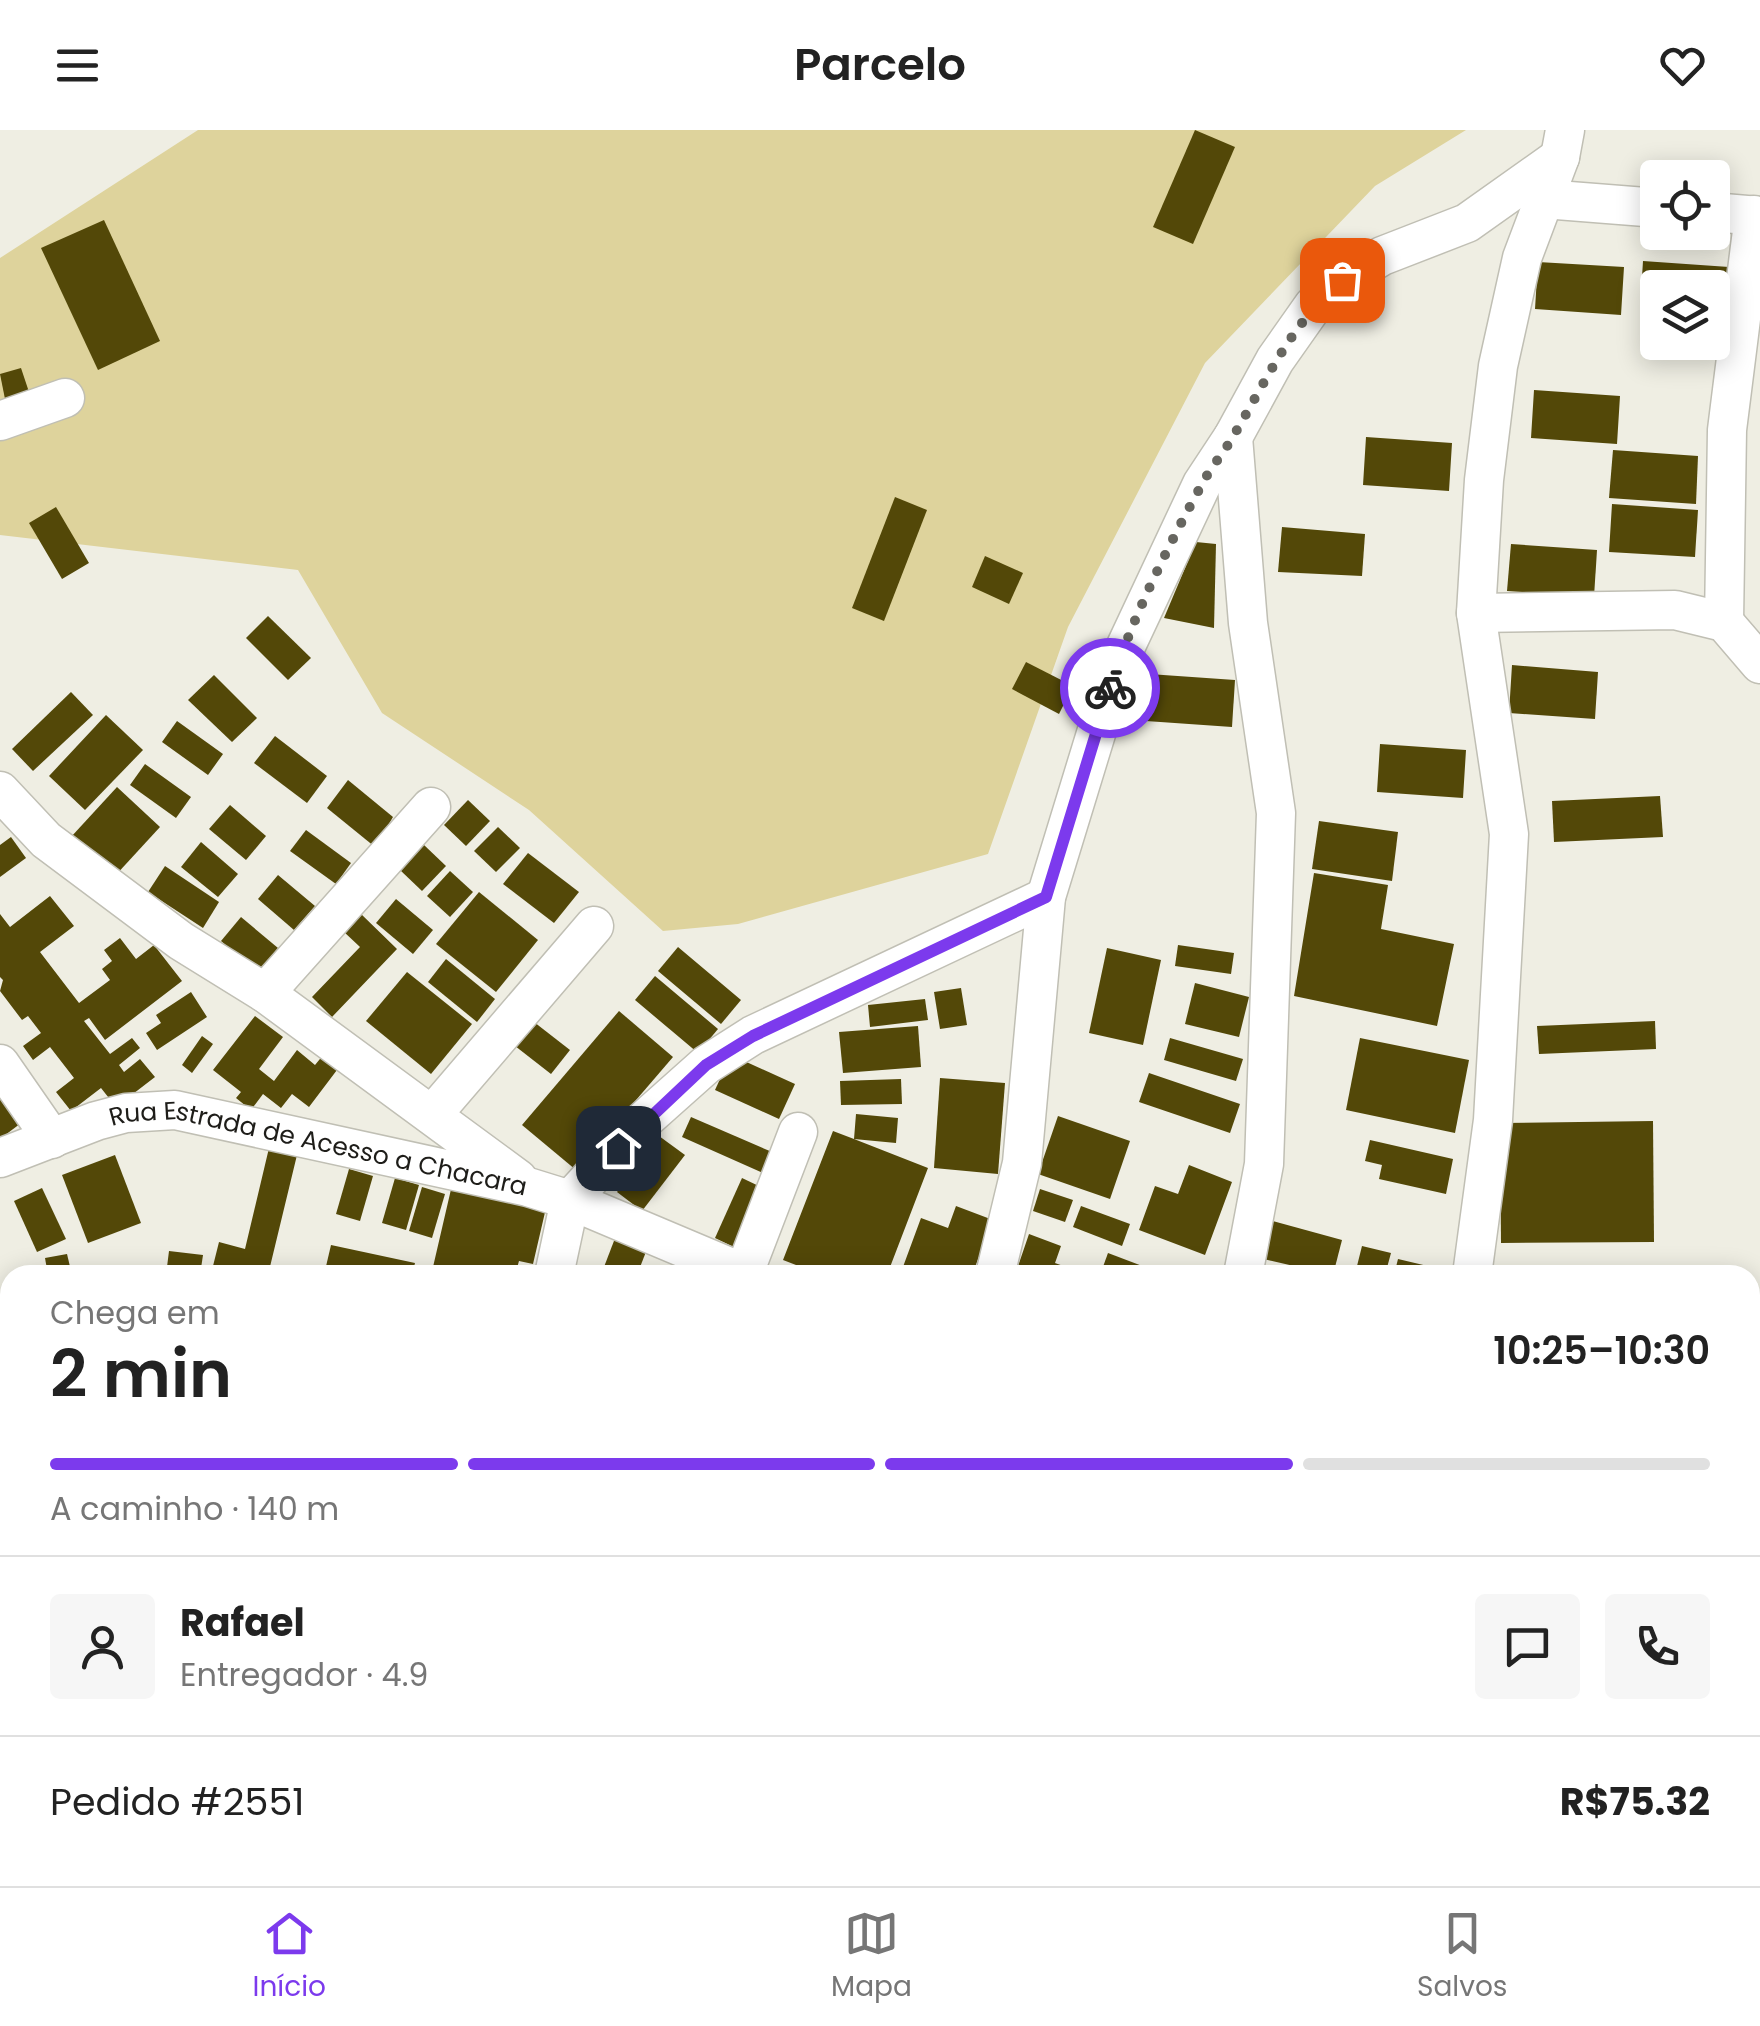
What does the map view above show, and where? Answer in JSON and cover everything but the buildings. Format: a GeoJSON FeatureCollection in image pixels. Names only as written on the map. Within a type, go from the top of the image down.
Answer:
{"type":"FeatureCollection","features":[{"type":"Feature","properties":{"kind":"street"},"geometry":{"type":"LineString","coordinates":[[1473,1265],[1492,1120],[1509,834],[1476,613],[1484,480],[1498,366],[1522,258],[1562,144]]}},
{"type":"Feature","properties":{"kind":"street"},"geometry":{"type":"LineString","coordinates":[[997,1265],[1022,1163],[1046,897],[1118,665],[1202,484],[1275,360],[1313,306],[1342,280],[1382,256],[1467,222],[1562,144]]}},
{"type":"Feature","properties":{"kind":"street"},"geometry":{"type":"LineString","coordinates":[[1544,200],[1640,207]]}},
{"type":"Feature","properties":{"kind":"street"},"geometry":{"type":"LineString","coordinates":[[1724,622],[1727,430],[1757,215],[1730,213]]}},
{"type":"Feature","properties":{"kind":"street"},"geometry":{"type":"LineString","coordinates":[[0,421],[65,398]]}},
{"type":"Feature","properties":{"kind":"street"},"geometry":{"type":"LineString","coordinates":[[1233,437],[1248,623],[1276,813],[1264,1164],[1245,1265]]}},
{"type":"Feature","properties":{"kind":"street"},"geometry":{"type":"LineString","coordinates":[[1476,613],[1675,610],[1724,622],[1760,664]]}},
{"type":"Feature","properties":{"kind":"street"},"geometry":{"type":"LineString","coordinates":[[0,791],[46,840],[180,941],[265,993],[528,1187]]}},
{"type":"Feature","properties":{"kind":"street"},"geometry":{"type":"LineString","coordinates":[[265,993],[431,807]]}},
{"type":"Feature","properties":{"kind":"street"},"geometry":{"type":"LineString","coordinates":[[556,1265],[570,1200],[642,1122],[706,1065],[753,1036],[1046,897]]}},
{"type":"Feature","properties":{"kind":"street"},"geometry":{"type":"LineString","coordinates":[[432,1115],[594,926]]}},
{"type":"Feature","properties":{"kind":"street"},"geometry":{"type":"LineString","coordinates":[[0,1064],[52,1139]]}},
{"type":"Feature","properties":{"kind":"street","name":"Rua Estrada de Acesso a Chacara"},"geometry":{"type":"LineString","coordinates":[[0,1158],[96,1120],[126,1113],[176,1110],[528,1187],[570,1200],[725,1265]]}},
{"type":"Feature","properties":{"kind":"street"},"geometry":{"type":"LineString","coordinates":[[749,1265],[798,1132]]}},
{"type":"Feature","properties":{"kind":"shaded area"},"geometry":{"type":"Polygon","coordinates":[[[198,130],[1466,130],[1375,186],[1205,363],[1068,627],[988,854],[738,924],[663,931],[529,810],[382,713],[298,570],[0,535],[0,258],[198,130]]]}},
{"type":"Feature","properties":{"kind":"way so far"},"geometry":{"type":"LineString","coordinates":[[1110,688],[1137,620],[1202,484],[1275,360],[1313,306],[1342,280]]}},
{"type":"Feature","properties":{"kind":"route"},"geometry":{"type":"LineString","coordinates":[[618,1148],[706,1065],[753,1036],[1046,897],[1110,688]]}}]}
